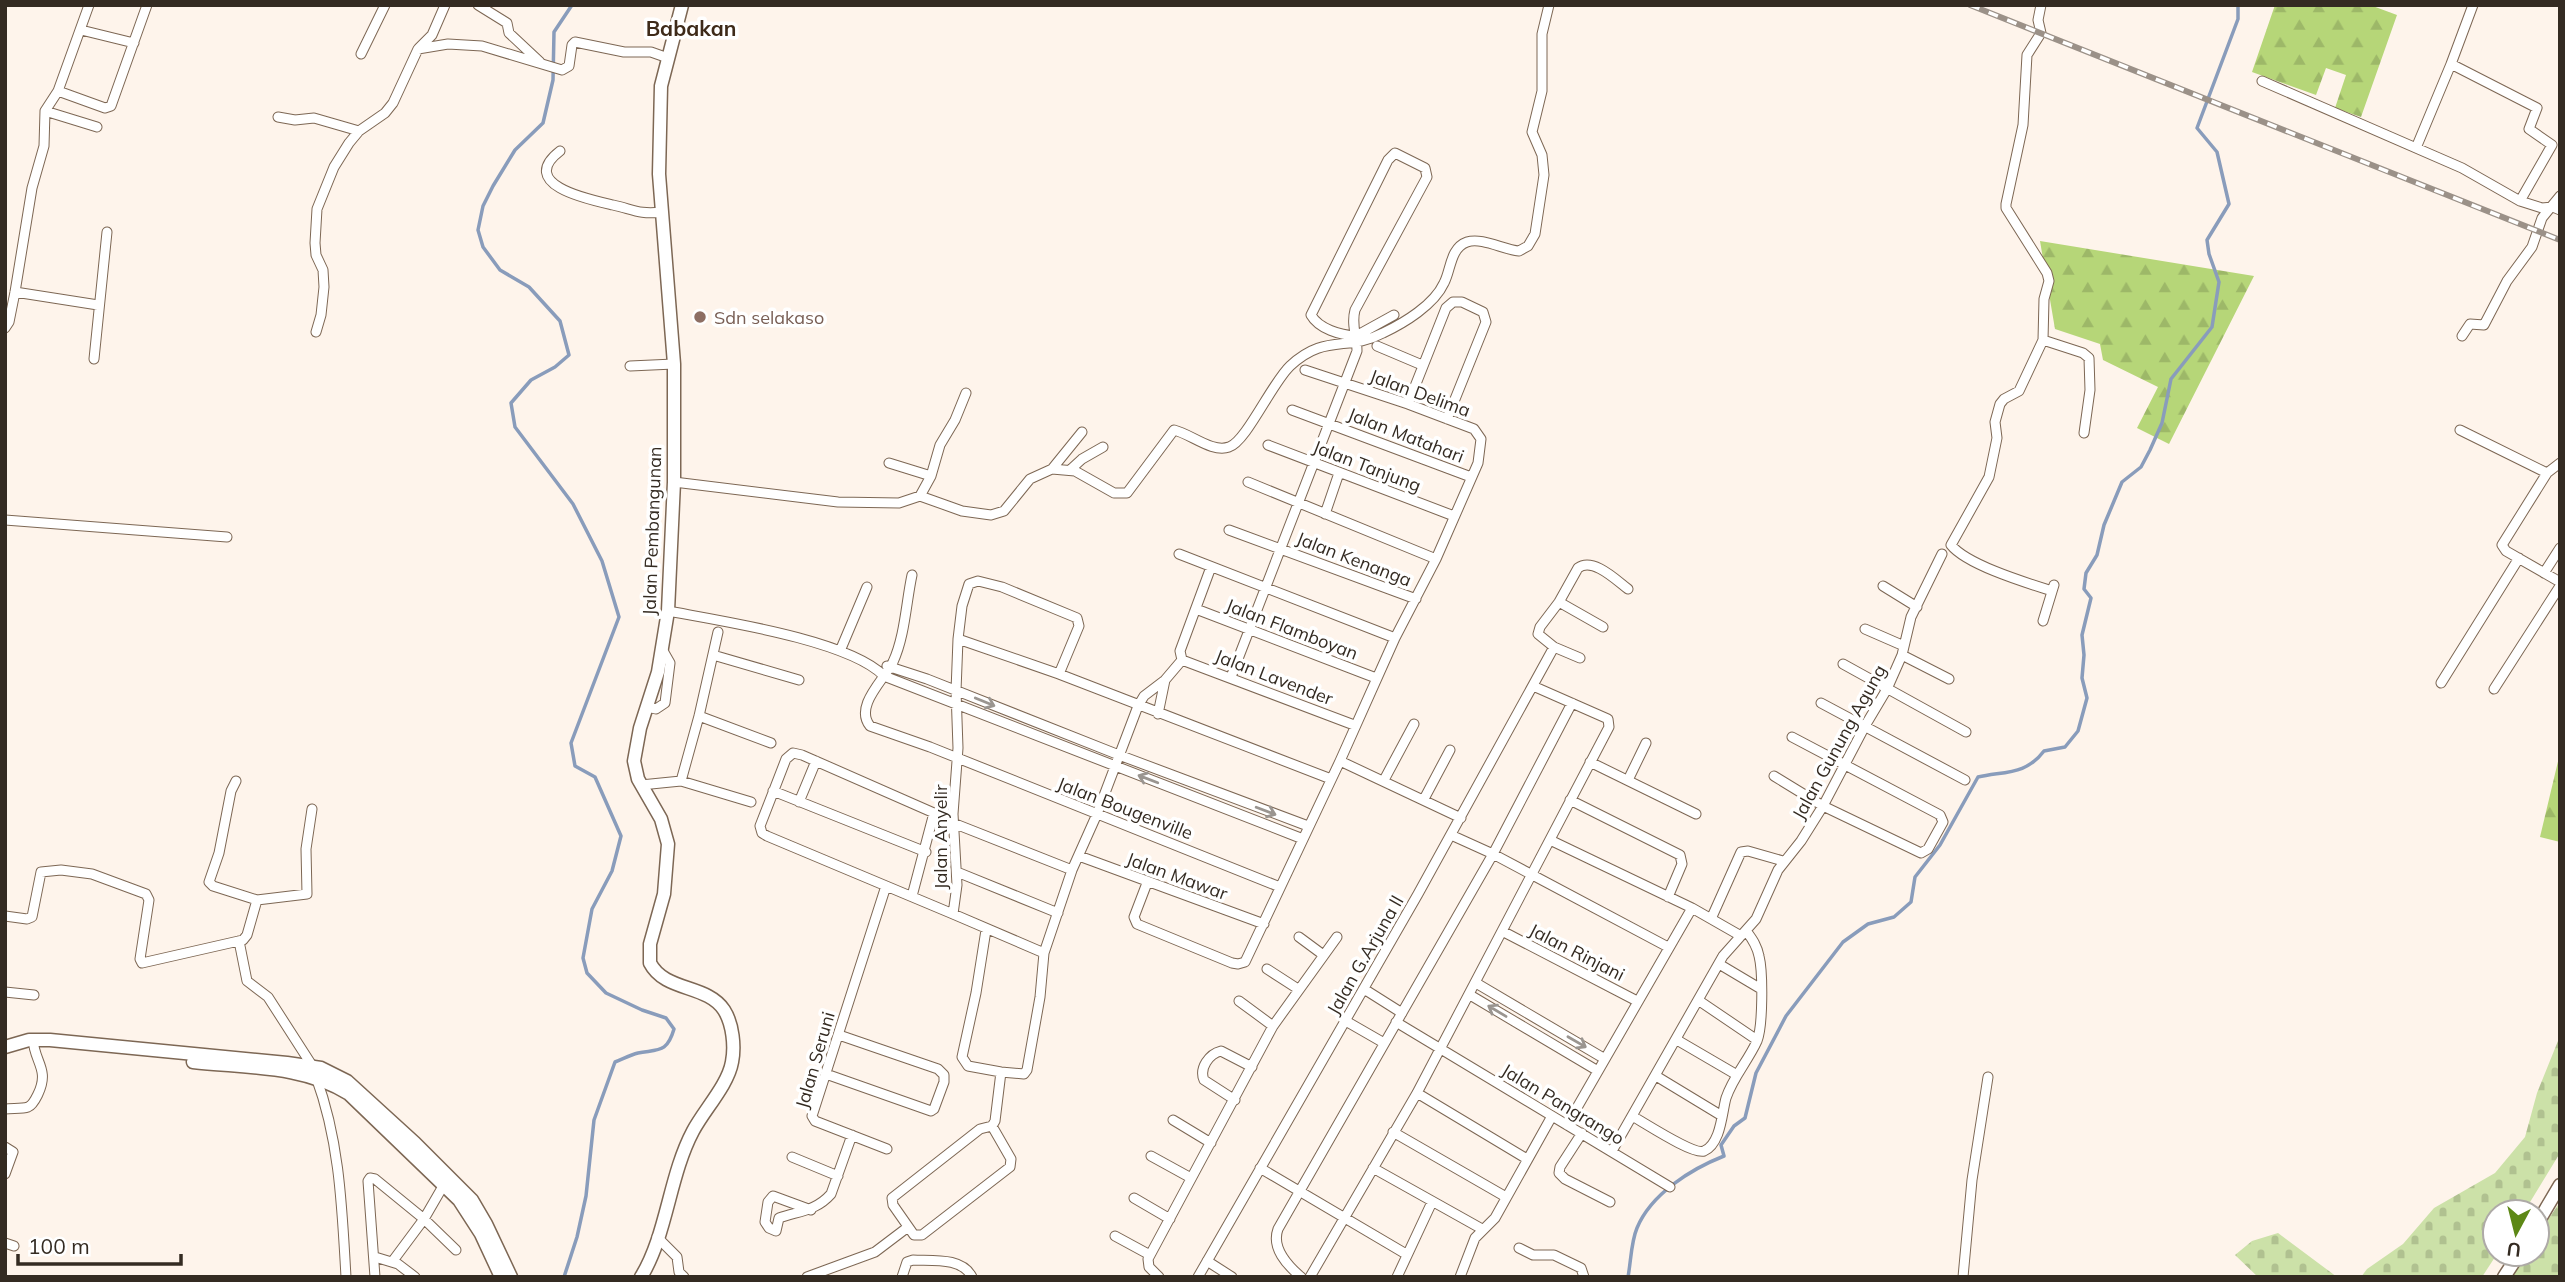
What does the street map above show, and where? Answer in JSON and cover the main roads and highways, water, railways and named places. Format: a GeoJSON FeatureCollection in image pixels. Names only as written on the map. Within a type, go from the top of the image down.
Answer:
{"type":"FeatureCollection","features":[{"type":"Feature","properties":{"kind":"waterway"},"geometry":{"type":"LineString","coordinates":[[564,1277],[586,1196],[594,1120],[615,1062],[665,1046],[674,1029],[666,1018],[606,993],[587,973],[583,958],[592,909],[612,871],[621,836],[595,777],[575,766],[571,743],[619,617],[602,561],[573,504],[515,427],[511,403],[531,380],[555,367],[569,355],[560,321],[529,287],[500,270],[483,247],[478,230],[483,206],[493,186],[515,150],[543,123],[553,80],[554,32],[572,5]]}},
{"type":"Feature","properties":{"kind":"waterway"},"geometry":{"type":"LineString","coordinates":[[1628,1277],[1633,1239],[1643,1216],[1673,1184],[1724,1156],[1721,1145],[1734,1126],[1745,1118],[1756,1073],[1786,1016],[1843,942],[1868,924],[1894,917],[1911,902],[1915,877],[1940,845],[1978,777],[2022,768],[2044,751],[2065,747],[2078,731],[2087,698],[2082,678],[2082,635],[2091,598],[2084,589],[2086,573],[2097,555],[2104,525],[2122,482],[2141,467],[2162,423],[2171,379],[2212,327],[2219,282],[2207,240],[2229,204],[2217,152],[2197,128],[2238,19],[2238,5]]}},
{"type":"Feature","properties":{"kind":"railway"},"geometry":{"type":"LineString","coordinates":[[1970,5],[2560,240]]}},
{"type":"Feature","properties":{"kind":"place","name":"Sdn selakaso"},"geometry":{"type":"Point","coordinates":[700,317]}},
{"type":"Feature","properties":{"kind":"district","name":"Babakan"},"geometry":{"type":"Point","coordinates":[691,28]}}]}
